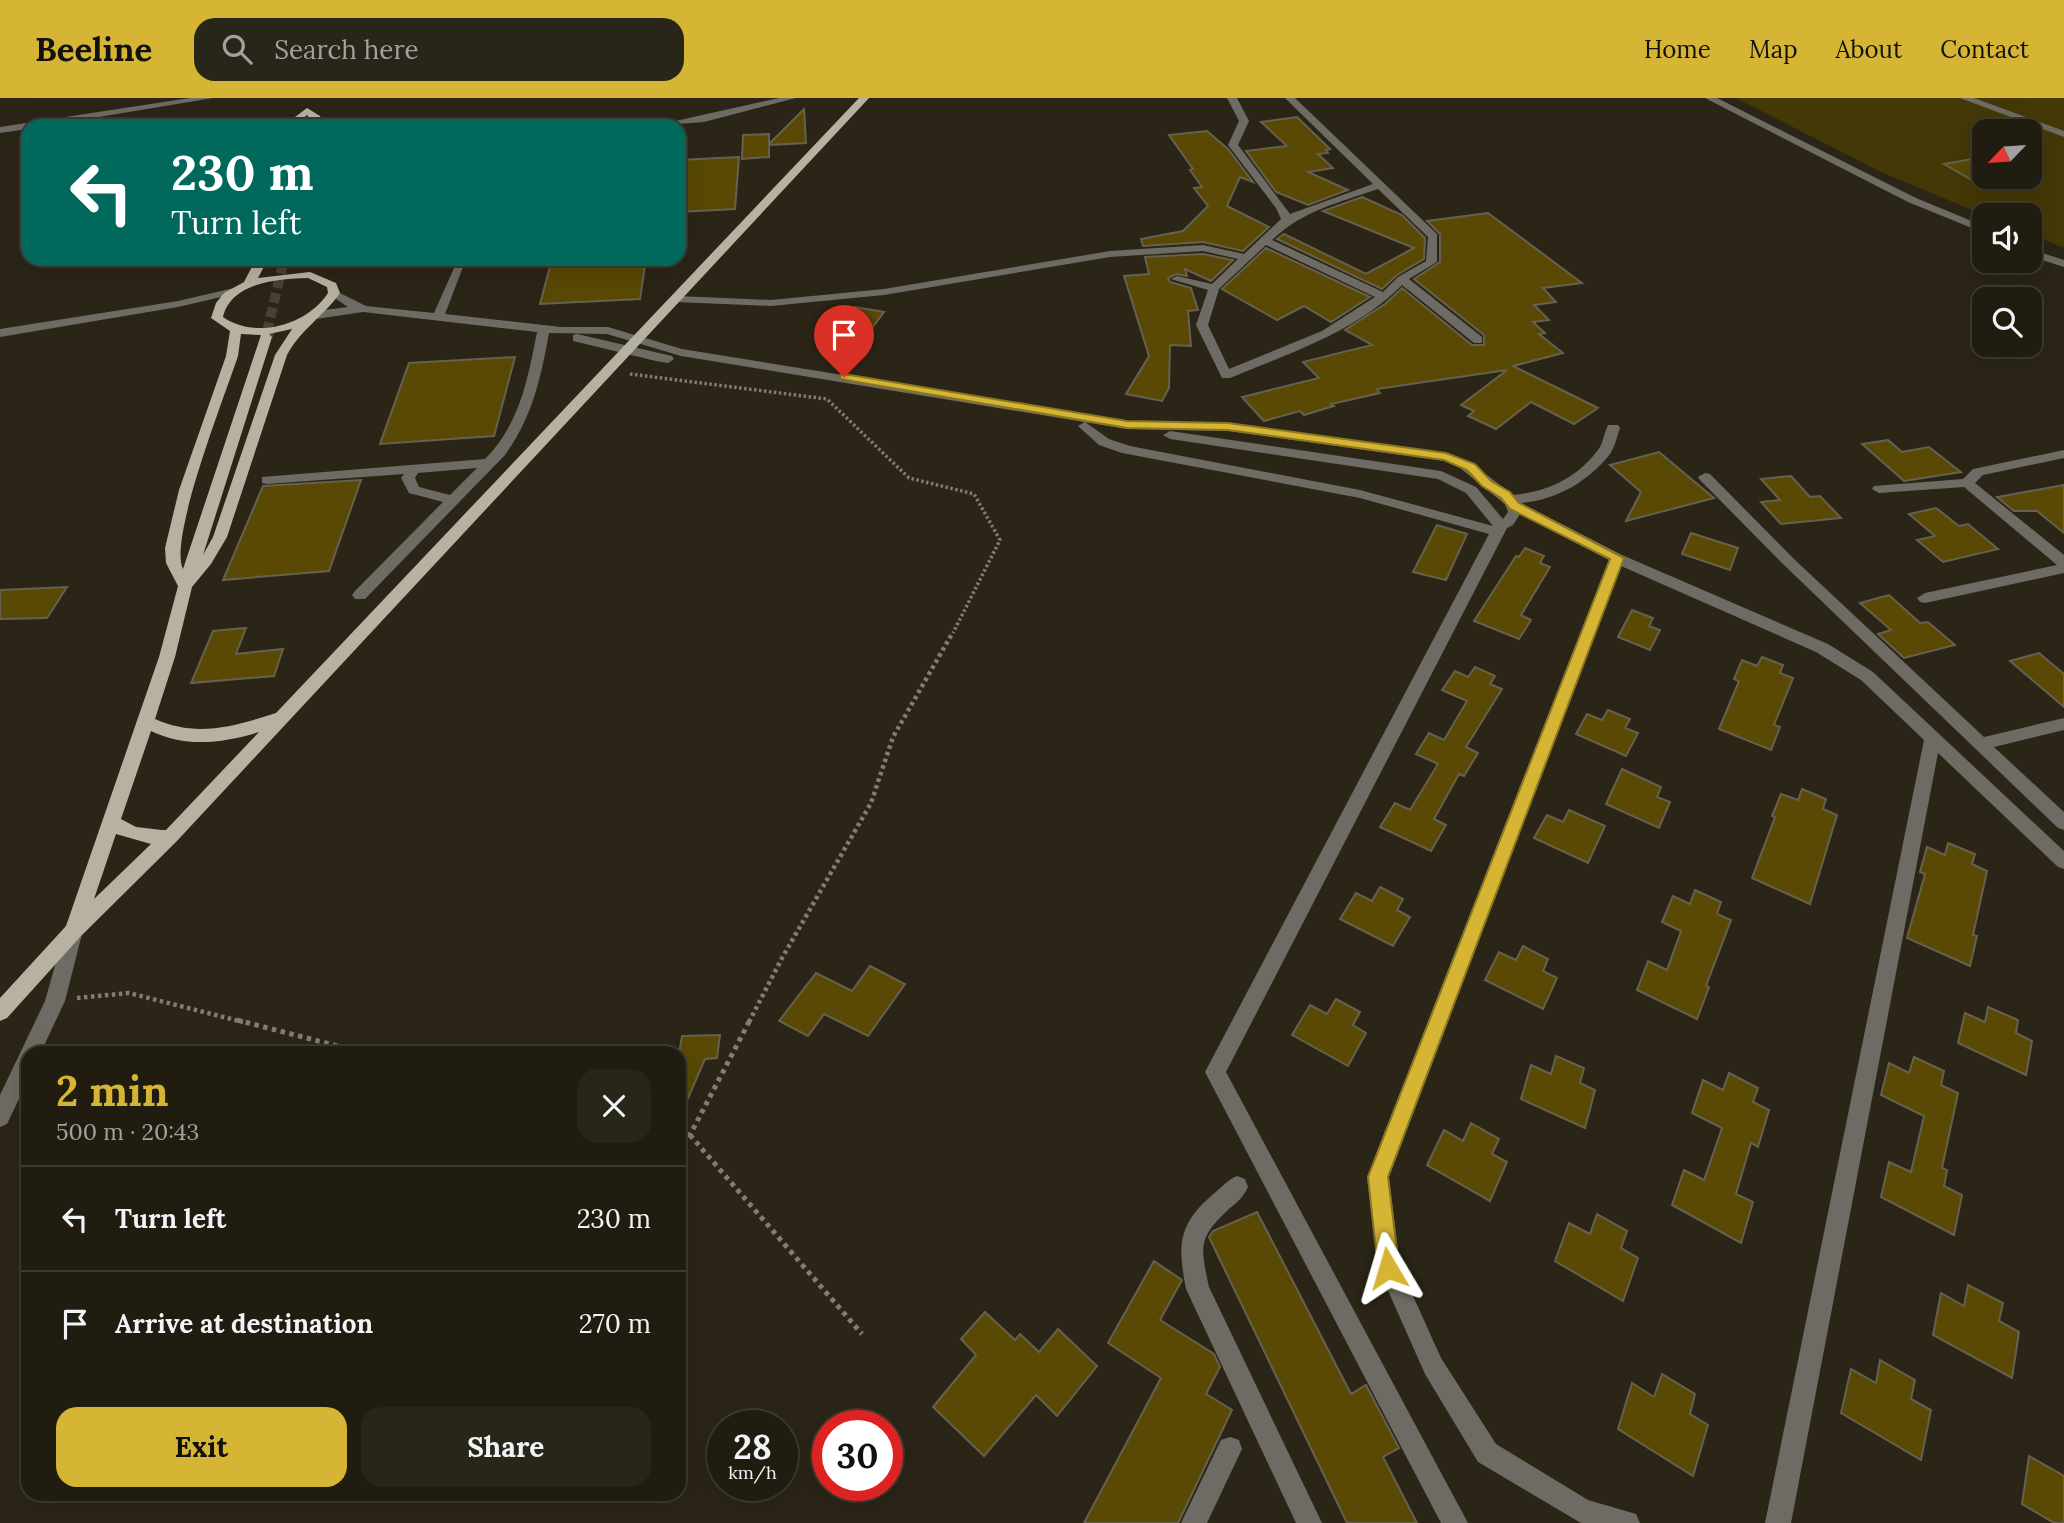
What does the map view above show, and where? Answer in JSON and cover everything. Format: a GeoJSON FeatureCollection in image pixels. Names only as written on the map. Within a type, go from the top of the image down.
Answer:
{"type":"FeatureCollection","features":[{"type":"Feature","properties":{"kind":"main road"},"geometry":{"type":"LineString","coordinates":[[305,119],[311,98]]}},
{"type":"Feature","properties":{"kind":"main road"},"geometry":{"type":"LineString","coordinates":[[0,1012],[74,930],[170,837],[610,372],[864,98]]}},
{"type":"Feature","properties":{"kind":"main road"},"geometry":{"type":"LineString","coordinates":[[297,119],[307,111]]}},
{"type":"Feature","properties":{"kind":"main road"},"geometry":{"type":"LineString","coordinates":[[307,111],[317,119]]}},
{"type":"Feature","properties":{"kind":"main road"},"geometry":{"type":"LineString","coordinates":[[249,284],[258,266]]}},
{"type":"Feature","properties":{"kind":"main road"},"geometry":{"type":"LineString","coordinates":[[308,266],[310,275]]}},
{"type":"Feature","properties":{"kind":"main road"},"geometry":{"type":"LineString","coordinates":[[185,586],[206,561],[220,537],[284,347],[311,318],[331,302],[334,293],[331,285],[323,279],[310,275],[281,275],[234,291],[217,310],[217,318],[224,325],[236,330],[271,331],[311,318]]}},
{"type":"Feature","properties":{"kind":"main road"},"geometry":{"type":"LineString","coordinates":[[185,586],[173,562],[172,548],[187,490],[232,356],[236,330]]}},
{"type":"Feature","properties":{"kind":"main road"},"geometry":{"type":"LineString","coordinates":[[74,930],[146,722],[167,657],[185,586],[266,337]]}},
{"type":"Feature","properties":{"kind":"main road"},"geometry":{"type":"LineString","coordinates":[[146,722],[159,730],[195,737],[238,732],[281,717]]}},
{"type":"Feature","properties":{"kind":"main road"},"geometry":{"type":"LineString","coordinates":[[112,821],[121,829],[135,835],[170,837]]}},
{"type":"Feature","properties":{"kind":"street"},"geometry":{"type":"LineString","coordinates":[[72,119],[208,98]]}},
{"type":"Feature","properties":{"kind":"street"},"geometry":{"type":"LineString","coordinates":[[686,122],[791,98]]}},
{"type":"Feature","properties":{"kind":"street"},"geometry":{"type":"LineString","coordinates":[[1232,98],[1244,121],[1233,145],[1287,220]]}},
{"type":"Feature","properties":{"kind":"street"},"geometry":{"type":"LineString","coordinates":[[1290,98],[1433,236],[1431,261],[1402,279],[1384,297],[1326,334],[1226,375],[1202,325],[1214,288],[1287,220],[1315,207],[1380,185]]}},
{"type":"Feature","properties":{"kind":"street"},"geometry":{"type":"LineString","coordinates":[[1710,98],[1912,200],[1972,225]]}},
{"type":"Feature","properties":{"kind":"street"},"geometry":{"type":"LineString","coordinates":[[1965,98],[2064,134]]}},
{"type":"Feature","properties":{"kind":"street"},"geometry":{"type":"LineString","coordinates":[[0,130],[21,127]]}},
{"type":"Feature","properties":{"kind":"street"},"geometry":{"type":"LineString","coordinates":[[1264,240],[1384,297]]}},
{"type":"Feature","properties":{"kind":"street"},"geometry":{"type":"LineString","coordinates":[[677,299],[771,303],[871,293],[1133,253],[1203,248],[1247,258]]}},
{"type":"Feature","properties":{"kind":"street"},"geometry":{"type":"LineString","coordinates":[[2042,256],[2064,264]]}},
{"type":"Feature","properties":{"kind":"street"},"geometry":{"type":"LineString","coordinates":[[438,317],[458,266]]}},
{"type":"Feature","properties":{"kind":"street"},"geometry":{"type":"LineString","coordinates":[[1177,279],[1214,288]]}},
{"type":"Feature","properties":{"kind":"street"},"geometry":{"type":"LineString","coordinates":[[1402,279],[1478,340]]}},
{"type":"Feature","properties":{"kind":"street"},"geometry":{"type":"LineString","coordinates":[[0,333],[178,304],[234,291]]}},
{"type":"Feature","properties":{"kind":"street"},"geometry":{"type":"LineString","coordinates":[[334,293],[352,305],[365,309],[561,331],[599,329],[681,352],[1084,426],[1145,431],[1441,475],[1471,490],[1499,528]]}},
{"type":"Feature","properties":{"kind":"street"},"geometry":{"type":"LineString","coordinates":[[178,304],[217,310]]}},
{"type":"Feature","properties":{"kind":"street"},"geometry":{"type":"LineString","coordinates":[[311,318],[365,309]]}},
{"type":"Feature","properties":{"kind":"street"},"geometry":{"type":"LineString","coordinates":[[360,595],[510,440],[523,418],[544,329]]}},
{"type":"Feature","properties":{"kind":"street"},"geometry":{"type":"LineString","coordinates":[[561,331],[627,352],[816,378]]}},
{"type":"Feature","properties":{"kind":"street"},"geometry":{"type":"LineString","coordinates":[[863,386],[1127,425],[1228,427],[1446,457],[1471,467],[1486,484],[1513,503],[1617,558],[1822,648],[1867,676],[2064,862]]}},
{"type":"Feature","properties":{"kind":"street"},"geometry":{"type":"LineString","coordinates":[[1084,426],[1104,442],[1127,450],[1364,494],[1499,528]]}},
{"type":"Feature","properties":{"kind":"street"},"geometry":{"type":"LineString","coordinates":[[1513,503],[1539,497],[1568,485],[1605,451],[1613,428]]}},
{"type":"Feature","properties":{"kind":"street"},"geometry":{"type":"LineString","coordinates":[[1878,489],[1967,483],[1978,472],[2064,454]]}},
{"type":"Feature","properties":{"kind":"street"},"geometry":{"type":"LineString","coordinates":[[267,480],[488,463]]}},
{"type":"Feature","properties":{"kind":"street"},"geometry":{"type":"LineString","coordinates":[[413,469],[408,482],[414,490],[452,500]]}},
{"type":"Feature","properties":{"kind":"street"},"geometry":{"type":"LineString","coordinates":[[1705,477],[1789,562],[2064,824]]}},
{"type":"Feature","properties":{"kind":"street"},"geometry":{"type":"LineString","coordinates":[[1967,483],[2064,565]]}},
{"type":"Feature","properties":{"kind":"street"},"geometry":{"type":"LineString","coordinates":[[1455,1523],[1216,1072],[1499,528],[1513,517],[1513,503]]}},
{"type":"Feature","properties":{"kind":"street"},"geometry":{"type":"LineString","coordinates":[[1617,558],[1378,1177],[1388,1268],[1433,1366],[1487,1453],[1583,1511],[1627,1523]]}},
{"type":"Feature","properties":{"kind":"street"},"geometry":{"type":"LineString","coordinates":[[1924,598],[2064,565]]}},
{"type":"Feature","properties":{"kind":"street"},"geometry":{"type":"LineString","coordinates":[[1980,744],[2064,724]]}},
{"type":"Feature","properties":{"kind":"street"},"geometry":{"type":"LineString","coordinates":[[1778,1523],[1933,737]]}},
{"type":"Feature","properties":{"kind":"street"},"geometry":{"type":"LineString","coordinates":[[34,1046],[55,1001],[74,930]]}},
{"type":"Feature","properties":{"kind":"street"},"geometry":{"type":"LineString","coordinates":[[0,1117],[21,1073]]}},
{"type":"Feature","properties":{"kind":"street"},"geometry":{"type":"LineString","coordinates":[[1237,1186],[1200,1222],[1193,1240],[1192,1258],[1198,1289],[1309,1523]]}},
{"type":"Feature","properties":{"kind":"street"},"geometry":{"type":"LineString","coordinates":[[1194,1523],[1230,1449]]}},
{"type":"Feature","properties":{"kind":"path"},"geometry":{"type":"LineString","coordinates":[[610,372],[827,399],[909,478],[974,494],[1000,540],[942,654],[892,737],[871,803],[782,958],[690,1135]]}},
{"type":"Feature","properties":{"kind":"path"},"geometry":{"type":"LineString","coordinates":[[55,1001],[130,993],[338,1046]]}},
{"type":"Feature","properties":{"kind":"path"},"geometry":{"type":"LineString","coordinates":[[686,1134],[690,1135],[862,1334]]}},
{"type":"Feature","properties":{"kind":"shaded area"},"geometry":{"type":"Polygon","coordinates":[[[1736,98],[2064,98],[2064,248],[2042,239],[2042,203],[1972,203],[1972,210],[1881,172],[1736,98]]]}},
{"type":"Feature","properties":{"kind":"building"},"geometry":{"type":"Polygon","coordinates":[[[804,109],[806,143],[769,145],[769,157],[742,159],[743,135],[769,134],[769,144],[804,109]]]}},
{"type":"Feature","properties":{"kind":"building"},"geometry":{"type":"Polygon","coordinates":[[[1297,117],[1330,149],[1326,150],[1328,153],[1318,154],[1333,168],[1308,172],[1348,190],[1308,205],[1276,192],[1246,151],[1287,146],[1261,122],[1297,117]]]}},
{"type":"Feature","properties":{"kind":"building"},"geometry":{"type":"Polygon","coordinates":[[[1207,131],[1228,149],[1253,182],[1240,177],[1227,206],[1269,227],[1243,251],[1203,242],[1143,246],[1141,239],[1183,231],[1208,206],[1194,188],[1202,187],[1190,170],[1193,169],[1169,135],[1207,131]]]}},
{"type":"Feature","properties":{"kind":"building"},"geometry":{"type":"Polygon","coordinates":[[[739,157],[735,209],[686,212],[686,160],[739,157]]]}},
{"type":"Feature","properties":{"kind":"building"},"geometry":{"type":"Polygon","coordinates":[[[1972,159],[1972,180],[1944,164],[1972,159]]]}},
{"type":"Feature","properties":{"kind":"building"},"geometry":{"type":"Polygon","coordinates":[[[1362,197],[1402,215],[1425,238],[1424,259],[1397,275],[1382,289],[1277,239],[1284,234],[1366,274],[1414,248],[1323,211],[1362,197]]]}},
{"type":"Feature","properties":{"kind":"building"},"geometry":{"type":"Polygon","coordinates":[[[1488,213],[1582,283],[1543,288],[1556,302],[1534,305],[1549,320],[1533,322],[1545,333],[1539,334],[1563,353],[1513,366],[1598,408],[1574,424],[1531,402],[1496,429],[1468,416],[1474,411],[1461,405],[1507,370],[1377,389],[1380,393],[1331,404],[1334,406],[1304,415],[1300,411],[1264,421],[1242,397],[1319,378],[1303,362],[1372,345],[1345,330],[1385,304],[1402,288],[1472,345],[1484,345],[1484,335],[1414,279],[1440,262],[1440,234],[1427,221],[1488,213]]]}},
{"type":"Feature","properties":{"kind":"building"},"geometry":{"type":"Polygon","coordinates":[[[1266,248],[1370,297],[1331,322],[1304,306],[1277,320],[1222,289],[1266,248]]]}},
{"type":"Feature","properties":{"kind":"building"},"geometry":{"type":"Polygon","coordinates":[[[1203,254],[1233,260],[1211,281],[1185,269],[1187,276],[1176,274],[1168,278],[1170,282],[1191,288],[1198,310],[1188,311],[1191,346],[1170,345],[1169,388],[1162,401],[1126,394],[1149,356],[1124,276],[1149,274],[1145,257],[1203,254]]]}},
{"type":"Feature","properties":{"kind":"building"},"geometry":{"type":"Polygon","coordinates":[[[550,266],[645,266],[640,299],[540,304],[550,266]]]}},
{"type":"Feature","properties":{"kind":"building"},"geometry":{"type":"Polygon","coordinates":[[[855,307],[884,312],[864,339],[840,335],[844,330],[838,329],[855,307]]]}},
{"type":"Feature","properties":{"kind":"building"},"geometry":{"type":"Polygon","coordinates":[[[515,357],[494,436],[380,444],[409,363],[515,357]]]}},
{"type":"Feature","properties":{"kind":"building"},"geometry":{"type":"Polygon","coordinates":[[[1888,440],[1902,452],[1929,447],[1961,472],[1904,481],[1862,444],[1888,440]]]}},
{"type":"Feature","properties":{"kind":"building"},"geometry":{"type":"Polygon","coordinates":[[[1659,452],[1714,498],[1626,521],[1641,492],[1610,465],[1659,452]]]}},
{"type":"Feature","properties":{"kind":"building"},"geometry":{"type":"Polygon","coordinates":[[[1791,476],[1810,497],[1820,496],[1841,518],[1781,524],[1761,502],[1780,500],[1761,479],[1791,476]]]}},
{"type":"Feature","properties":{"kind":"building"},"geometry":{"type":"Polygon","coordinates":[[[361,480],[329,571],[223,580],[263,486],[361,480]]]}},
{"type":"Feature","properties":{"kind":"building"},"geometry":{"type":"Polygon","coordinates":[[[2064,485],[2064,533],[2037,511],[2014,511],[1997,497],[2064,485]]]}},
{"type":"Feature","properties":{"kind":"building"},"geometry":{"type":"Polygon","coordinates":[[[1936,508],[1959,526],[1968,524],[1998,549],[1943,562],[1917,540],[1935,536],[1909,514],[1936,508]]]}},
{"type":"Feature","properties":{"kind":"building"},"geometry":{"type":"Polygon","coordinates":[[[1437,525],[1467,534],[1446,580],[1413,572],[1437,525]]]}},
{"type":"Feature","properties":{"kind":"building"},"geometry":{"type":"Polygon","coordinates":[[[1691,533],[1738,548],[1730,570],[1682,554],[1691,533]]]}},
{"type":"Feature","properties":{"kind":"building"},"geometry":{"type":"Polygon","coordinates":[[[1525,548],[1544,556],[1540,563],[1550,567],[1521,615],[1531,620],[1519,639],[1474,621],[1516,556],[1519,557],[1525,548]]]}},
{"type":"Feature","properties":{"kind":"building"},"geometry":{"type":"Polygon","coordinates":[[[67,587],[47,618],[0,619],[0,590],[67,587]]]}},
{"type":"Feature","properties":{"kind":"building"},"geometry":{"type":"Polygon","coordinates":[[[1889,595],[1920,623],[1928,622],[1955,645],[1904,658],[1878,634],[1891,630],[1860,603],[1889,595]]]}},
{"type":"Feature","properties":{"kind":"building"},"geometry":{"type":"Polygon","coordinates":[[[1632,610],[1653,618],[1649,626],[1660,630],[1650,650],[1618,637],[1632,610]]]}},
{"type":"Feature","properties":{"kind":"building"},"geometry":{"type":"Polygon","coordinates":[[[246,628],[236,654],[283,649],[274,676],[191,683],[213,631],[246,628]]]}},
{"type":"Feature","properties":{"kind":"building"},"geometry":{"type":"Polygon","coordinates":[[[2039,653],[2064,674],[2064,707],[2010,661],[2039,653]]]}},
{"type":"Feature","properties":{"kind":"building"},"geometry":{"type":"Polygon","coordinates":[[[1762,657],[1783,665],[1780,673],[1793,678],[1774,725],[1780,727],[1771,750],[1719,729],[1739,681],[1734,679],[1742,660],[1757,666],[1762,657]]]}},
{"type":"Feature","properties":{"kind":"building"},"geometry":{"type":"Polygon","coordinates":[[[1475,667],[1495,676],[1490,684],[1502,689],[1466,747],[1478,753],[1464,776],[1459,774],[1434,819],[1446,825],[1431,851],[1380,827],[1395,803],[1410,810],[1438,764],[1416,754],[1429,733],[1444,740],[1467,701],[1442,690],[1455,671],[1468,677],[1475,667]]]}},
{"type":"Feature","properties":{"kind":"building"},"geometry":{"type":"Polygon","coordinates":[[[1608,710],[1630,719],[1625,728],[1638,733],[1626,756],[1576,734],[1587,714],[1602,720],[1608,710]]]}},
{"type":"Feature","properties":{"kind":"building"},"geometry":{"type":"Polygon","coordinates":[[[1622,769],[1661,787],[1657,797],[1670,802],[1659,828],[1606,804],[1622,769]]]}},
{"type":"Feature","properties":{"kind":"building"},"geometry":{"type":"Polygon","coordinates":[[[1802,789],[1826,799],[1823,809],[1837,815],[1810,904],[1752,878],[1781,794],[1798,800],[1802,789]]]}},
{"type":"Feature","properties":{"kind":"building"},"geometry":{"type":"Polygon","coordinates":[[[1569,810],[1605,826],[1588,863],[1534,838],[1547,815],[1563,822],[1569,810]]]}},
{"type":"Feature","properties":{"kind":"building"},"geometry":{"type":"Polygon","coordinates":[[[1948,843],[1975,854],[1972,864],[1987,871],[1973,935],[1977,936],[1970,966],[1907,938],[1925,874],[1920,872],[1927,847],[1945,855],[1948,843]]]}},
{"type":"Feature","properties":{"kind":"building"},"geometry":{"type":"Polygon","coordinates":[[[1380,887],[1403,899],[1397,910],[1410,917],[1393,946],[1340,919],[1356,893],[1372,901],[1380,887]]]}},
{"type":"Feature","properties":{"kind":"building"},"geometry":{"type":"Polygon","coordinates":[[[1695,890],[1721,902],[1717,914],[1731,920],[1706,986],[1709,987],[1697,1019],[1637,990],[1648,961],[1667,970],[1681,931],[1662,922],[1673,896],[1690,904],[1695,890]]]}},
{"type":"Feature","properties":{"kind":"building"},"geometry":{"type":"Polygon","coordinates":[[[1523,946],[1548,959],[1543,971],[1557,978],[1543,1009],[1485,980],[1499,952],[1516,960],[1523,946]]]}},
{"type":"Feature","properties":{"kind":"building"},"geometry":{"type":"Polygon","coordinates":[[[870,966],[905,984],[868,1036],[824,1014],[808,1036],[779,1021],[816,973],[852,991],[870,966]]]}},
{"type":"Feature","properties":{"kind":"building"},"geometry":{"type":"Polygon","coordinates":[[[1336,999],[1360,1012],[1353,1025],[1366,1033],[1348,1066],[1292,1035],[1310,1005],[1327,1014],[1336,999]]]}},
{"type":"Feature","properties":{"kind":"building"},"geometry":{"type":"Polygon","coordinates":[[[1988,1007],[2018,1020],[2016,1033],[2032,1041],[2026,1075],[1958,1043],[1965,1013],[1985,1022],[1988,1007]]]}},
{"type":"Feature","properties":{"kind":"building"},"geometry":{"type":"Polygon","coordinates":[[[720,1035],[717,1058],[705,1059],[686,1103],[686,1046],[680,1046],[682,1036],[720,1035]]]}},
{"type":"Feature","properties":{"kind":"building"},"geometry":{"type":"Polygon","coordinates":[[[1556,1056],[1584,1068],[1580,1083],[1595,1090],[1585,1128],[1521,1099],[1531,1065],[1551,1074],[1556,1056]]]}},
{"type":"Feature","properties":{"kind":"building"},"geometry":{"type":"Polygon","coordinates":[[[1914,1057],[1944,1071],[1941,1085],[1958,1093],[1942,1168],[1947,1170],[1944,1186],[1962,1195],[1954,1235],[1881,1197],[1889,1162],[1911,1172],[1924,1116],[1881,1095],[1889,1063],[1909,1073],[1914,1057]]]}},
{"type":"Feature","properties":{"kind":"building"},"geometry":{"type":"Polygon","coordinates":[[[1729,1073],[1758,1088],[1753,1102],[1769,1110],[1758,1147],[1751,1143],[1736,1194],[1753,1202],[1741,1243],[1672,1205],[1684,1170],[1704,1180],[1722,1128],[1692,1113],[1703,1080],[1723,1090],[1729,1073]]]}},
{"type":"Feature","properties":{"kind":"building"},"geometry":{"type":"Polygon","coordinates":[[[1471,1123],[1499,1139],[1492,1154],[1507,1162],[1490,1201],[1427,1165],[1444,1130],[1463,1141],[1471,1123]]]}},
{"type":"Feature","properties":{"kind":"building"},"geometry":{"type":"Polygon","coordinates":[[[1257,1212],[1351,1394],[1366,1385],[1399,1448],[1383,1457],[1417,1523],[1347,1523],[1209,1237],[1213,1231],[1257,1212]]]}},
{"type":"Feature","properties":{"kind":"building"},"geometry":{"type":"Polygon","coordinates":[[[1597,1214],[1627,1231],[1621,1248],[1638,1258],[1623,1301],[1555,1261],[1569,1223],[1590,1234],[1597,1214]]]}},
{"type":"Feature","properties":{"kind":"building"},"geometry":{"type":"Polygon","coordinates":[[[1154,1261],[1182,1280],[1160,1320],[1214,1354],[1220,1367],[1206,1394],[1232,1410],[1178,1523],[1084,1523],[1161,1378],[1108,1343],[1154,1261]]]}},
{"type":"Feature","properties":{"kind":"building"},"geometry":{"type":"Polygon","coordinates":[[[1968,1285],[2003,1303],[1999,1321],[2019,1332],[2012,1378],[1933,1335],[1941,1293],[1964,1306],[1968,1285]]]}},
{"type":"Feature","properties":{"kind":"building"},"geometry":{"type":"Polygon","coordinates":[[[985,1312],[1015,1340],[1020,1334],[1039,1352],[1058,1329],[1097,1366],[1057,1416],[1036,1395],[984,1456],[933,1407],[976,1355],[961,1339],[985,1312]]]}},
{"type":"Feature","properties":{"kind":"building"},"geometry":{"type":"Polygon","coordinates":[[[1880,1360],[1915,1380],[1911,1399],[1931,1410],[1921,1460],[1841,1413],[1851,1369],[1876,1383],[1880,1360]]]}},
{"type":"Feature","properties":{"kind":"building"},"geometry":{"type":"Polygon","coordinates":[[[1662,1374],[1695,1394],[1690,1414],[1708,1425],[1693,1476],[1618,1429],[1632,1383],[1654,1397],[1662,1374]]]}},
{"type":"Feature","properties":{"kind":"building"},"geometry":{"type":"Polygon","coordinates":[[[2029,1456],[2064,1476],[2064,1523],[2054,1523],[2022,1504],[2029,1456]]]}},
{"type":"Feature","properties":{"kind":"tunnel"},"geometry":{"type":"LineString","coordinates":[[267,332],[282,266]]}},
{"type":"Feature","properties":{"kind":"tunnel"},"geometry":{"type":"LineString","coordinates":[[266,337],[268,330]]}},
{"type":"Feature","properties":{"kind":"route"},"geometry":{"type":"LineString","coordinates":[[844,377],[1127,425],[1170,428],[1228,427],[1455,459],[1471,467],[1486,484],[1506,495],[1515,506],[1617,558],[1378,1177],[1388,1268]]}}]}
